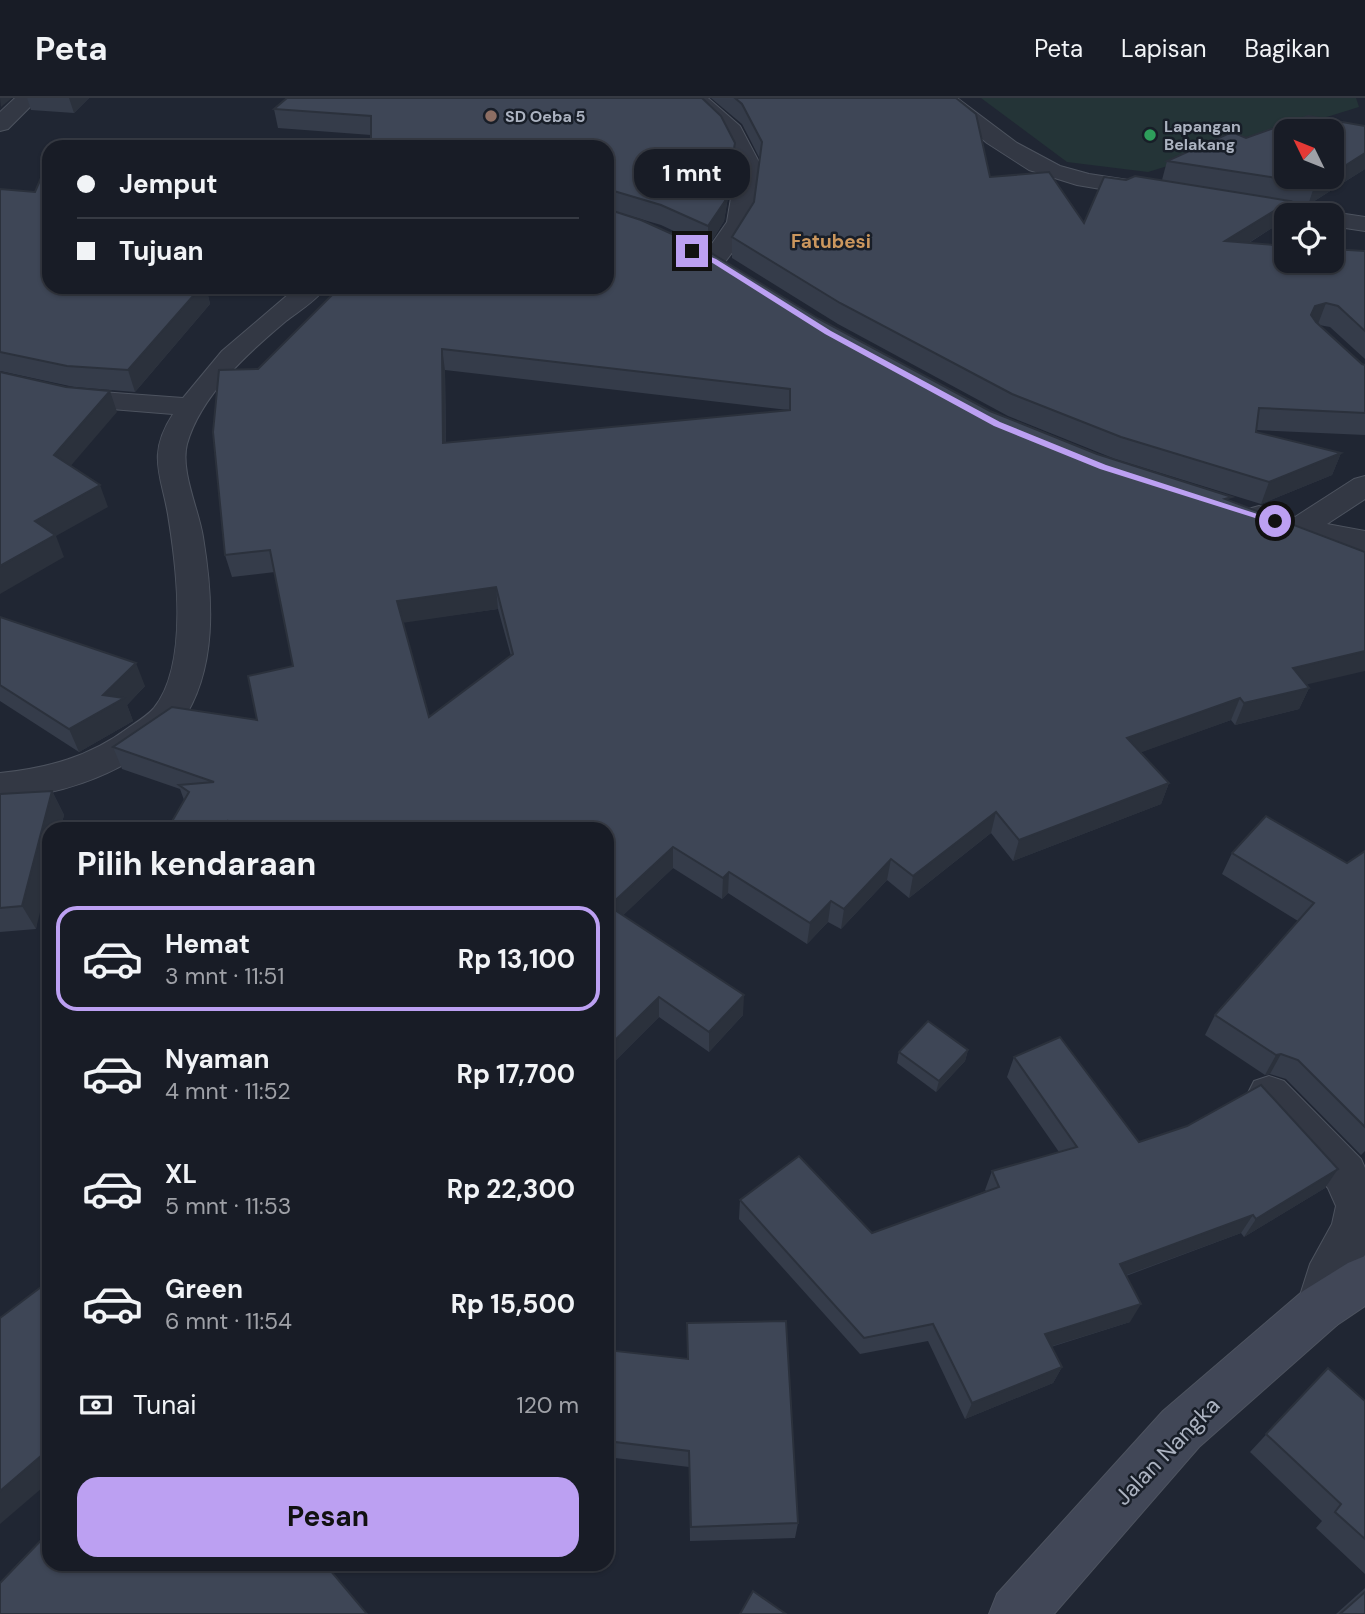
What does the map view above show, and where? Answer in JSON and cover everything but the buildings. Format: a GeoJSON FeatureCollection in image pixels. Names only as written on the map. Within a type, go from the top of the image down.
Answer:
{"type":"FeatureCollection","features":[{"type":"Feature","properties":{"kind":"street"},"geometry":{"type":"LineString","coordinates":[[0,124],[28,98]]}},
{"type":"Feature","properties":{"kind":"street"},"geometry":{"type":"LineString","coordinates":[[695,98],[732,131],[748,162],[739,222],[713,262]]}},
{"type":"Feature","properties":{"kind":"street"},"geometry":{"type":"LineString","coordinates":[[943,98],[1026,159],[1050,171],[1171,194]]}},
{"type":"Feature","properties":{"kind":"street"},"geometry":{"type":"LineString","coordinates":[[1212,200],[1274,210]]}},
{"type":"Feature","properties":{"kind":"street"},"geometry":{"type":"LineString","coordinates":[[1344,221],[1365,224]]}},
{"type":"Feature","properties":{"kind":"street"},"geometry":{"type":"LineString","coordinates":[[0,787],[77,775],[124,751],[169,715],[184,683],[196,615],[184,513],[170,468],[173,444],[191,407],[216,375],[279,312],[303,294]]}},
{"type":"Feature","properties":{"kind":"street"},"geometry":{"type":"LineString","coordinates":[[0,381],[74,398],[191,407]]}},
{"type":"Feature","properties":{"kind":"street"},"geometry":{"type":"LineString","coordinates":[[1299,529],[1365,485]]}},
{"type":"Feature","properties":{"kind":"street"},"geometry":{"type":"LineString","coordinates":[[1234,508],[1299,529],[1365,541]]}},
{"type":"Feature","properties":{"kind":"street"},"geometry":{"type":"LineString","coordinates":[[1269,1095],[1345,1174],[1359,1206],[1354,1230],[1334,1264],[1320,1308]]}},
{"type":"Feature","properties":{"kind":"street","name":"Jalan Nangka"},"geometry":{"type":"LineString","coordinates":[[1017,1614],[1181,1429],[1320,1308],[1365,1279]]}},
{"type":"Feature","properties":{"kind":"shaded area","name":"Lapangan Belakang"},"geometry":{"type":"Polygon","coordinates":[[[981,98],[1356,98],[1359,107],[1320,119],[1274,119],[1274,133],[1148,172],[1067,162],[981,98]]]}},
{"type":"Feature","properties":{"kind":"place","name":"SD Oeba 5"},"geometry":{"type":"Point","coordinates":[491,116]}},
{"type":"Feature","properties":{"kind":"place","name":"Lapangan Belakang"},"geometry":{"type":"Point","coordinates":[1150,135]}},
{"type":"Feature","properties":{"kind":"district","name":"Fatubesi"},"geometry":{"type":"Point","coordinates":[831,241]}},
{"type":"Feature","properties":{"kind":"route"},"geometry":{"type":"LineString","coordinates":[[692,251],[713,261],[828,332],[997,424],[1103,467],[1275,521]]}}]}
